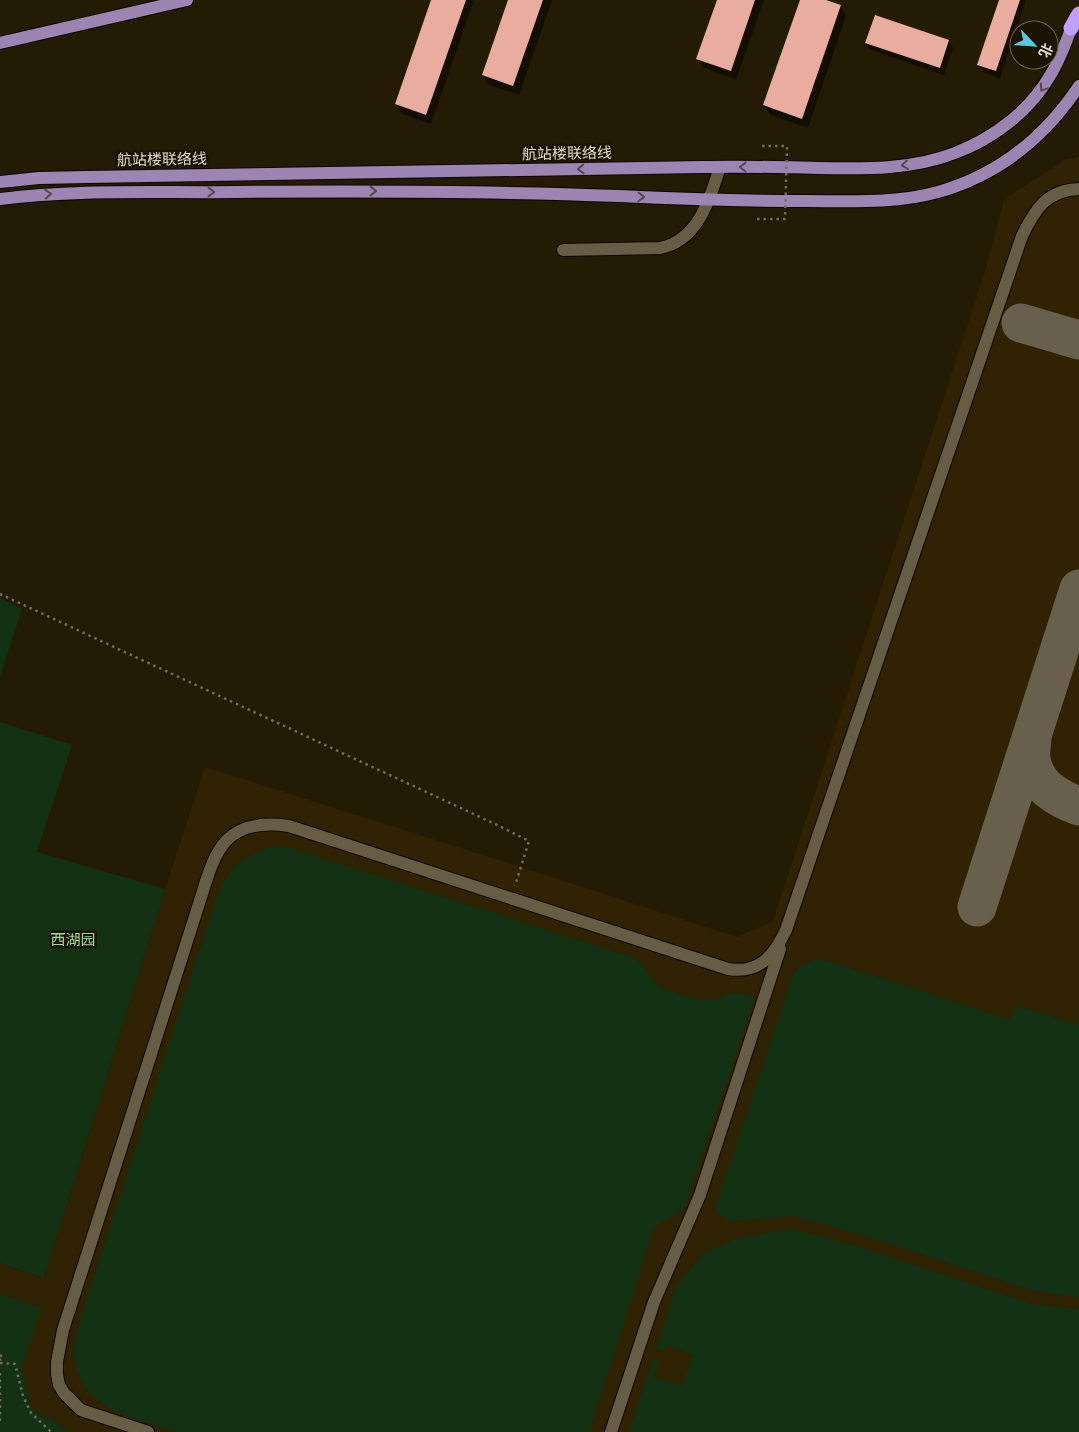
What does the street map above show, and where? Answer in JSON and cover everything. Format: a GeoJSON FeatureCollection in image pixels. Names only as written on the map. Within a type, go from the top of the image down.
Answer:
{"type":"FeatureCollection","features":[{"type":"Feature","properties":{"kind":"highway"},"geometry":{"type":"LineString","coordinates":[[1071,28],[1079,14]]}},
{"type":"Feature","properties":{"kind":"main road"},"geometry":{"type":"LineString","coordinates":[[0,43],[186,0]]}},
{"type":"Feature","properties":{"kind":"main road","name":"航站楼联络线"},"geometry":{"type":"LineString","coordinates":[[0,182],[56,177],[720,166],[876,169],[928,162],[956,153],[997,131],[1023,111],[1036,97],[1052,74],[1079,7]]}},
{"type":"Feature","properties":{"kind":"main road"},"geometry":{"type":"LineString","coordinates":[[0,199],[60,194],[421,191],[570,194],[709,200],[878,201],[916,197],[942,191],[996,168],[1014,156],[1047,127],[1079,86]]}},
{"type":"Feature","properties":{"kind":"lane"},"geometry":{"type":"LineString","coordinates":[[563,250],[660,248],[680,241],[692,229],[709,200],[720,166]]}},
{"type":"Feature","properties":{"kind":"lane"},"geometry":{"type":"LineString","coordinates":[[611,1432],[654,1302],[700,1195],[786,930],[1022,236],[1032,216],[1047,198],[1067,189],[1079,189]]}},
{"type":"Feature","properties":{"kind":"lane"},"geometry":{"type":"LineString","coordinates":[[148,1432],[81,1410],[64,1393],[59,1385],[57,1362],[66,1320],[211,868],[220,848],[233,834],[247,827],[265,824],[288,826],[734,970],[751,968],[766,961],[786,930]]}},
{"type":"Feature","properties":{"kind":"path"},"geometry":{"type":"LineString","coordinates":[[757,219],[786,219],[787,146],[758,146]]}},
{"type":"Feature","properties":{"kind":"path"},"geometry":{"type":"LineString","coordinates":[[0,594],[484,818],[529,841],[511,899]]}},
{"type":"Feature","properties":{"kind":"path"},"geometry":{"type":"LineString","coordinates":[[0,1355],[3,1358],[0,1362],[15,1364],[23,1396],[31,1413],[51,1432]]}},
{"type":"Feature","properties":{"kind":"path"},"geometry":{"type":"LineString","coordinates":[[0,1373],[0,1425]]}},
{"type":"Feature","properties":{"kind":"shaded area"},"geometry":{"type":"Polygon","coordinates":[[[1079,157],[1079,1432],[70,1432],[31,1409],[21,1368],[40,1308],[0,1294],[0,1263],[44,1278],[205,767],[737,937],[773,921],[987,265],[1004,199],[1067,159],[1079,157]]]}},
{"type":"Feature","properties":{"kind":"green space"},"geometry":{"type":"Polygon","coordinates":[[[0,598],[22,609],[0,677],[0,598]]]}},
{"type":"Feature","properties":{"kind":"green space","name":"西湖园"},"geometry":{"type":"Polygon","coordinates":[[[0,722],[72,745],[37,852],[165,889],[44,1278],[0,1263],[0,722]]]}},
{"type":"Feature","properties":{"kind":"green space"},"geometry":{"type":"Polygon","coordinates":[[[274,846],[290,848],[634,958],[661,988],[699,1000],[717,999],[728,993],[744,993],[755,997],[684,1209],[656,1225],[651,1235],[589,1432],[178,1432],[119,1413],[94,1397],[85,1385],[77,1368],[74,1355],[78,1326],[215,902],[225,880],[236,865],[262,850],[274,846]]]}},
{"type":"Feature","properties":{"kind":"green space"},"geometry":{"type":"Polygon","coordinates":[[[814,960],[828,961],[1010,1020],[1016,1005],[1079,1025],[1079,1297],[1034,1291],[859,1234],[792,1216],[731,1221],[719,1215],[716,1205],[793,975],[801,965],[814,960]]]}},
{"type":"Feature","properties":{"kind":"green space"},"geometry":{"type":"Polygon","coordinates":[[[792,1229],[856,1246],[1032,1304],[1079,1309],[1079,1432],[629,1432],[653,1358],[659,1359],[653,1377],[682,1386],[693,1355],[665,1345],[663,1351],[656,1349],[676,1286],[703,1254],[737,1238],[792,1229]]]}},
{"type":"Feature","properties":{"kind":"green space"},"geometry":{"type":"Polygon","coordinates":[[[0,1294],[41,1308],[21,1368],[31,1408],[70,1432],[0,1432],[0,1294]]]}},
{"type":"Feature","properties":{"kind":"building"},"geometry":{"type":"Polygon","coordinates":[[[431,0],[466,0],[426,115],[395,104],[431,0]]]}},
{"type":"Feature","properties":{"kind":"building"},"geometry":{"type":"Polygon","coordinates":[[[508,0],[543,0],[513,86],[482,75],[508,0]]]}},
{"type":"Feature","properties":{"kind":"building"},"geometry":{"type":"Polygon","coordinates":[[[717,0],[755,0],[731,71],[696,59],[717,0]]]}},
{"type":"Feature","properties":{"kind":"building"},"geometry":{"type":"Polygon","coordinates":[[[800,0],[826,0],[841,5],[802,119],[763,105],[800,0]]]}},
{"type":"Feature","properties":{"kind":"building"},"geometry":{"type":"Polygon","coordinates":[[[999,0],[1020,0],[1013,20],[1009,20],[1009,33],[996,71],[977,65],[999,0]]]}},
{"type":"Feature","properties":{"kind":"building"},"geometry":{"type":"Polygon","coordinates":[[[875,15],[949,40],[940,68],[865,43],[875,15]]]}},
{"type":"Feature","properties":{"kind":"taxiway"},"geometry":{"type":"LineString","coordinates":[[1021,323],[1079,340]]}},
{"type":"Feature","properties":{"kind":"taxiway"},"geometry":{"type":"LineString","coordinates":[[977,907],[1079,589]]}},
{"type":"Feature","properties":{"kind":"taxiway"},"geometry":{"type":"LineString","coordinates":[[1032,736],[1031,759],[1037,776],[1048,789],[1062,799],[1079,806]]}}]}
